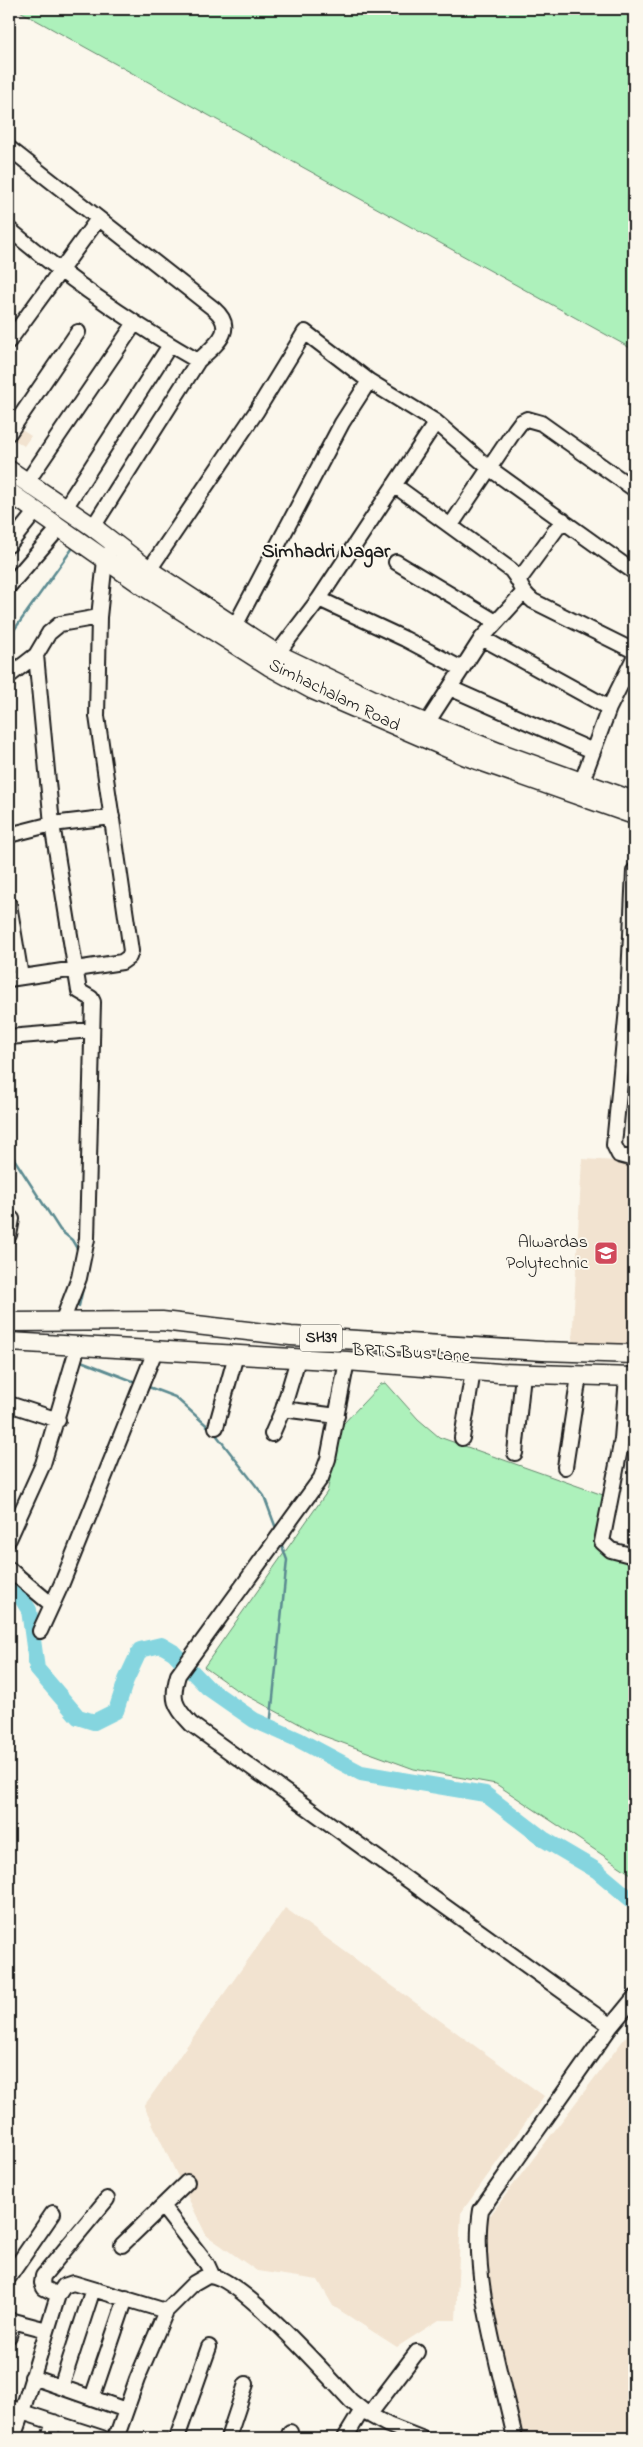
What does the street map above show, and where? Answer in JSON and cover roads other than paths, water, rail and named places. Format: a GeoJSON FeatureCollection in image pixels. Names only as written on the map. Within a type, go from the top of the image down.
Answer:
{"type":"FeatureCollection","features":[{"type":"Feature","properties":{"kind":"main road"},"geometry":{"type":"LineString","coordinates":[[9,470],[93,527],[149,570],[235,626],[273,660],[312,672],[579,789],[634,801]]}},
{"type":"Feature","properties":{"kind":"main road","name":"Simhachalam Road"},"geometry":{"type":"LineString","coordinates":[[9,492],[105,560],[273,660],[321,693],[466,756],[579,789],[634,815]]}},
{"type":"Feature","properties":{"kind":"main road","name":"SH39"},"geometry":{"type":"LineString","coordinates":[[9,1322],[169,1322],[291,1336],[533,1351],[634,1354]]}},
{"type":"Feature","properties":{"kind":"main road","name":"BRTS Bus Lane"},"geometry":{"type":"LineString","coordinates":[[9,1332],[389,1353],[632,1372]]}},
{"type":"Feature","properties":{"kind":"main road","name":"SH39"},"geometry":{"type":"LineString","coordinates":[[9,1342],[523,1374],[579,1376],[632,1372]]}},
{"type":"Feature","properties":{"kind":"street"},"geometry":{"type":"LineString","coordinates":[[9,148],[223,317],[225,331],[217,344],[198,361],[93,527]]}},
{"type":"Feature","properties":{"kind":"street"},"geometry":{"type":"LineString","coordinates":[[9,341],[58,270],[98,219]]}},
{"type":"Feature","properties":{"kind":"street"},"geometry":{"type":"LineString","coordinates":[[9,229],[58,270],[135,323],[198,361]]}},
{"type":"Feature","properties":{"kind":"street"},"geometry":{"type":"LineString","coordinates":[[26,482],[135,323]]}},
{"type":"Feature","properties":{"kind":"street"},"geometry":{"type":"LineString","coordinates":[[9,433],[78,332]]}},
{"type":"Feature","properties":{"kind":"street"},"geometry":{"type":"LineString","coordinates":[[149,570],[256,412],[305,332],[369,382],[436,422],[489,468],[634,572]]}},
{"type":"Feature","properties":{"kind":"street"},"geometry":{"type":"LineString","coordinates":[[66,508],[170,345]]}},
{"type":"Feature","properties":{"kind":"street"},"geometry":{"type":"LineString","coordinates":[[235,626],[342,423],[369,382]]}},
{"type":"Feature","properties":{"kind":"street"},"geometry":{"type":"LineString","coordinates":[[451,525],[521,422],[533,419],[634,489]]}},
{"type":"Feature","properties":{"kind":"street"},"geometry":{"type":"LineString","coordinates":[[273,660],[320,599],[436,422]]}},
{"type":"Feature","properties":{"kind":"street"},"geometry":{"type":"LineString","coordinates":[[394,485],[511,570],[533,601],[634,651]]}},
{"type":"Feature","properties":{"kind":"street"},"geometry":{"type":"LineString","coordinates":[[9,545],[36,512]]}},
{"type":"Feature","properties":{"kind":"street"},"geometry":{"type":"LineString","coordinates":[[426,723],[482,638],[496,622],[521,586],[563,520]]}},
{"type":"Feature","properties":{"kind":"street"},"geometry":{"type":"LineString","coordinates":[[9,586],[59,528]]}},
{"type":"Feature","properties":{"kind":"street"},"geometry":{"type":"LineString","coordinates":[[9,904],[15,978],[122,962],[129,957],[131,951],[97,716],[99,616],[105,560],[114,544]]}},
{"type":"Feature","properties":{"kind":"street"},"geometry":{"type":"LineString","coordinates":[[396,562],[496,622]]}},
{"type":"Feature","properties":{"kind":"street"},"geometry":{"type":"LineString","coordinates":[[320,599],[405,639],[462,669]]}},
{"type":"Feature","properties":{"kind":"street"},"geometry":{"type":"LineString","coordinates":[[9,676],[36,655],[49,633],[60,624],[99,616]]}},
{"type":"Feature","properties":{"kind":"street"},"geometry":{"type":"LineString","coordinates":[[482,638],[609,708]]}},
{"type":"Feature","properties":{"kind":"street"},"geometry":{"type":"LineString","coordinates":[[36,655],[52,824],[80,991],[91,998],[93,1002],[87,1239],[83,1258],[62,1322]]}},
{"type":"Feature","properties":{"kind":"street"},"geometry":{"type":"LineString","coordinates":[[579,789],[609,708],[634,658]]}},
{"type":"Feature","properties":{"kind":"street"},"geometry":{"type":"LineString","coordinates":[[450,688],[593,751]]}},
{"type":"Feature","properties":{"kind":"street"},"geometry":{"type":"LineString","coordinates":[[9,835],[52,824],[112,817]]}},
{"type":"Feature","properties":{"kind":"street"},"geometry":{"type":"LineString","coordinates":[[634,872],[631,998],[614,1145],[619,1155],[634,1159]]}},
{"type":"Feature","properties":{"kind":"street"},"geometry":{"type":"LineString","coordinates":[[9,1037],[92,1030]]}},
{"type":"Feature","properties":{"kind":"street"},"geometry":{"type":"LineString","coordinates":[[9,1218],[12,1219],[9,1235]]}},
{"type":"Feature","properties":{"kind":"street"},"geometry":{"type":"LineString","coordinates":[[9,1539],[43,1464],[58,1420],[78,1346]]}},
{"type":"Feature","properties":{"kind":"street"},"geometry":{"type":"LineString","coordinates":[[40,1631],[155,1350]]}},
{"type":"Feature","properties":{"kind":"street"},"geometry":{"type":"LineString","coordinates":[[216,1427],[236,1355]]}},
{"type":"Feature","properties":{"kind":"street"},"geometry":{"type":"LineString","coordinates":[[272,1434],[283,1409],[298,1359]]}},
{"type":"Feature","properties":{"kind":"street"},"geometry":{"type":"LineString","coordinates":[[347,1362],[328,1459],[321,1478],[178,1675],[172,1694],[179,1712],[192,1724],[611,2026]]}},
{"type":"Feature","properties":{"kind":"street"},"geometry":{"type":"LineString","coordinates":[[462,1438],[473,1371]]}},
{"type":"Feature","properties":{"kind":"street"},"geometry":{"type":"LineString","coordinates":[[632,1372],[622,1439],[602,1542],[611,1550],[634,1556]]}},
{"type":"Feature","properties":{"kind":"street"},"geometry":{"type":"LineString","coordinates":[[515,1453],[523,1374]]}},
{"type":"Feature","properties":{"kind":"street"},"geometry":{"type":"LineString","coordinates":[[565,1467],[579,1376]]}},
{"type":"Feature","properties":{"kind":"street"},"geometry":{"type":"LineString","coordinates":[[9,1404],[58,1420]]}},
{"type":"Feature","properties":{"kind":"street"},"geometry":{"type":"LineString","coordinates":[[283,1409],[337,1416]]}},
{"type":"Feature","properties":{"kind":"street"},"geometry":{"type":"LineString","coordinates":[[9,1569],[52,1605]]}},
{"type":"Feature","properties":{"kind":"street"},"geometry":{"type":"LineString","coordinates":[[515,2438],[485,2302],[478,2241],[481,2210],[611,2026],[634,1998]]}},
{"type":"Feature","properties":{"kind":"street"},"geometry":{"type":"LineString","coordinates":[[122,2245],[187,2182]]}},
{"type":"Feature","properties":{"kind":"street"},"geometry":{"type":"LineString","coordinates":[[58,2295],[44,2288],[42,2283],[43,2276],[107,2199]]}},
{"type":"Feature","properties":{"kind":"street"},"geometry":{"type":"LineString","coordinates":[[162,2206],[207,2264],[212,2275],[263,2310],[365,2412],[417,2438]]}},
{"type":"Feature","properties":{"kind":"street"},"geometry":{"type":"LineString","coordinates":[[9,2277],[53,2213]]}},
{"type":"Feature","properties":{"kind":"street"},"geometry":{"type":"LineString","coordinates":[[114,2438],[118,2433],[166,2311],[198,2279],[203,2276],[212,2275]]}},
{"type":"Feature","properties":{"kind":"street"},"geometry":{"type":"LineString","coordinates":[[13,2438],[15,2410],[32,2377],[58,2295],[64,2286],[73,2284],[166,2311]]}},
{"type":"Feature","properties":{"kind":"street"},"geometry":{"type":"LineString","coordinates":[[61,2387],[93,2289]]}},
{"type":"Feature","properties":{"kind":"street"},"geometry":{"type":"LineString","coordinates":[[92,2398],[126,2298]]}},
{"type":"Feature","properties":{"kind":"street"},"geometry":{"type":"LineString","coordinates":[[9,2336],[11,2320],[47,2330]]}},
{"type":"Feature","properties":{"kind":"street"},"geometry":{"type":"LineString","coordinates":[[177,2438],[210,2347]]}},
{"type":"Feature","properties":{"kind":"street"},"geometry":{"type":"LineString","coordinates":[[345,2438],[417,2352]]}},
{"type":"Feature","properties":{"kind":"street"},"geometry":{"type":"LineString","coordinates":[[32,2377],[126,2410]]}},
{"type":"Feature","properties":{"kind":"street"},"geometry":{"type":"LineString","coordinates":[[228,2438],[246,2384]]}},
{"type":"Feature","properties":{"kind":"street"},"geometry":{"type":"LineString","coordinates":[[15,2410],[54,2422],[81,2435],[102,2438]]}},
{"type":"Feature","properties":{"kind":"street"},"geometry":{"type":"LineString","coordinates":[[49,2438],[54,2422]]}},
{"type":"Feature","properties":{"kind":"waterway"},"geometry":{"type":"LineString","coordinates":[[9,637],[72,549]]}},
{"type":"Feature","properties":{"kind":"waterway"},"geometry":{"type":"LineString","coordinates":[[9,1151],[60,1230],[72,1240],[79,1252]]}},
{"type":"Feature","properties":{"kind":"waterway"},"geometry":{"type":"LineString","coordinates":[[79,1306],[84,1284]]}},
{"type":"Feature","properties":{"kind":"waterway"},"geometry":{"type":"LineString","coordinates":[[81,1361],[138,1383]]}},
{"type":"Feature","properties":{"kind":"waterway"},"geometry":{"type":"LineString","coordinates":[[146,1386],[175,1397],[214,1432],[264,1496],[277,1531]]}},
{"type":"Feature","properties":{"kind":"waterway"},"geometry":{"type":"LineString","coordinates":[[270,1727],[287,1560],[281,1543]]}},
{"type":"Feature","properties":{"kind":"waterway"},"geometry":{"type":"LineString","coordinates":[[9,1585],[14,1586],[29,1610],[37,1669],[78,1717],[94,1722],[116,1711],[126,1680],[140,1650],[161,1645],[173,1652],[208,1688],[254,1720],[299,1740],[361,1773],[485,1794],[545,1840],[596,1870],[634,1902]]}},
{"type":"Feature","properties":{"kind":"place","name":"Alwardas Polytechnic"},"geometry":{"type":"Point","coordinates":[606,1253]}},
{"type":"Feature","properties":{"kind":"district","name":"Simhadri Nagar"},"geometry":{"type":"Point","coordinates":[326,552]}}]}
